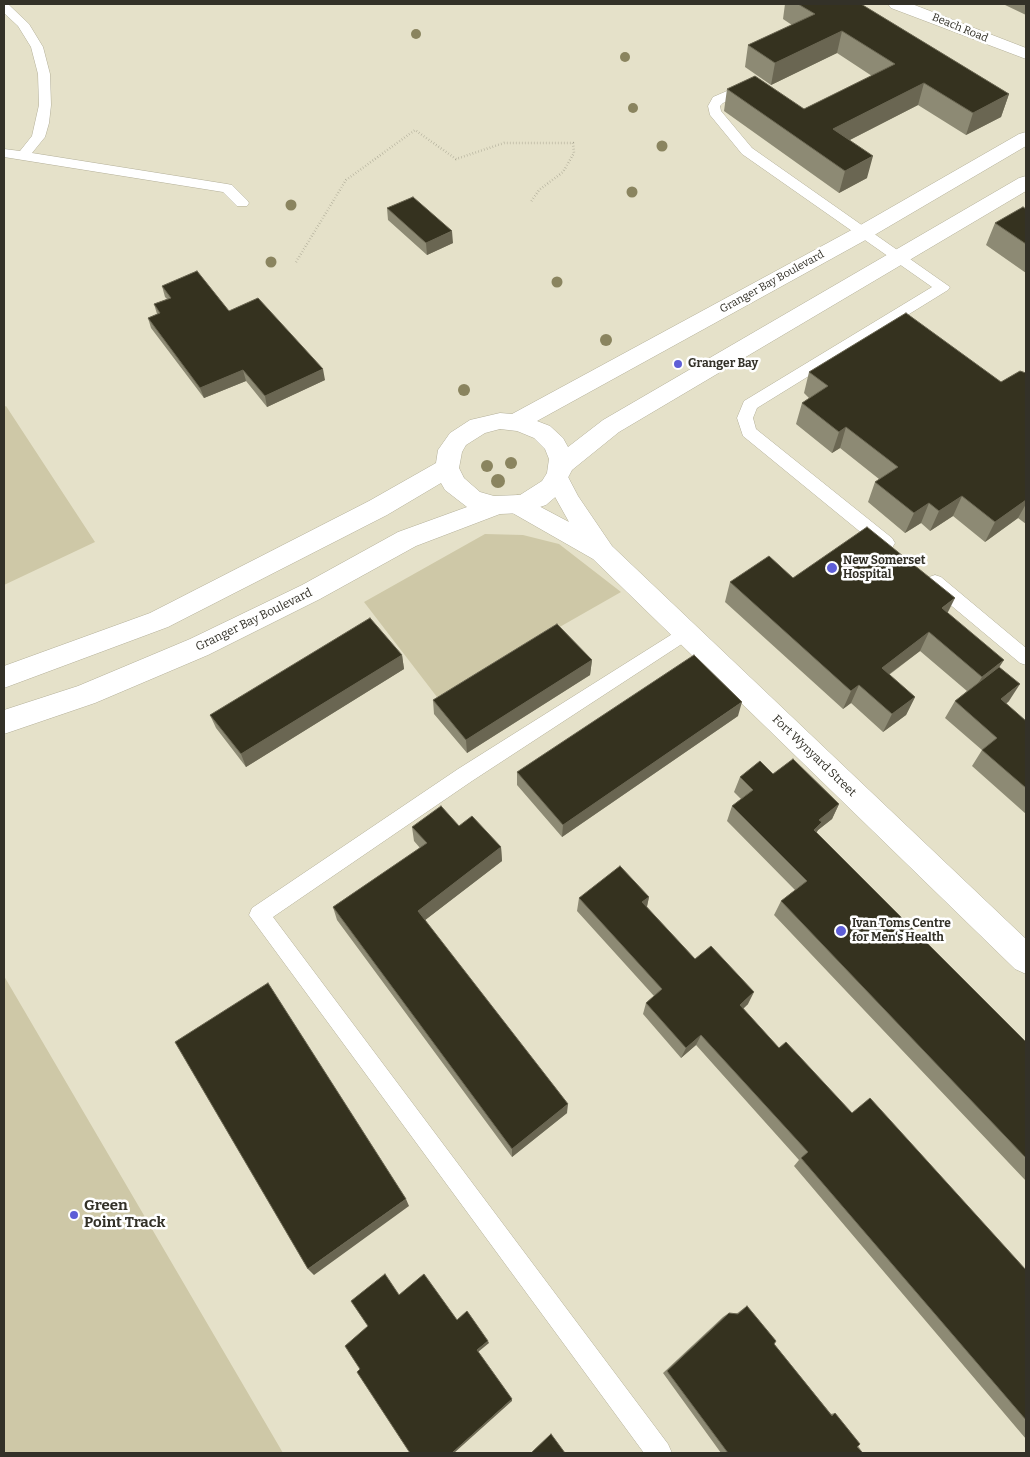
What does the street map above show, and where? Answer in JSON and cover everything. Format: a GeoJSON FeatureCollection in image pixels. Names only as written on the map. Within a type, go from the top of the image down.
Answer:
{"type":"FeatureCollection","features":[{"type":"Feature","properties":{"kind":"street","name":"Beach Road"},"geometry":{"type":"LineString","coordinates":[[897,4],[1025,54]]}},
{"type":"Feature","properties":{"kind":"street","name":"Granger Bay Boulevard"},"geometry":{"type":"LineString","coordinates":[[516,422],[864,232],[1026,138]]}},
{"type":"Feature","properties":{"kind":"street"},"geometry":{"type":"LineString","coordinates":[[559,472],[558,449],[550,439],[535,428],[516,422],[485,424],[467,432],[453,444],[447,468],[454,484],[465,495],[480,502],[508,505],[540,496],[559,472],[611,426],[1026,182]]}},
{"type":"Feature","properties":{"kind":"street"},"geometry":{"type":"LineString","coordinates":[[4,676],[68,655],[159,620],[378,508],[447,468]]}},
{"type":"Feature","properties":{"kind":"street","name":"Fort Wynyard Street"},"geometry":{"type":"LineString","coordinates":[[559,472],[568,501],[603,553],[1026,959]]}},
{"type":"Feature","properties":{"kind":"street","name":"Granger Bay Boulevard"},"geometry":{"type":"LineString","coordinates":[[4,722],[85,695],[200,647],[311,592],[407,539],[508,505]]}},
{"type":"Feature","properties":{"kind":"street","name":"Fort Wynyard Street"},"geometry":{"type":"LineString","coordinates":[[508,505],[603,553]]}},
{"type":"Feature","properties":{"kind":"lane"},"geometry":{"type":"LineString","coordinates":[[4,8],[24,24],[37,47],[44,74],[45,105],[42,123],[38,137],[23,156]]}},
{"type":"Feature","properties":{"kind":"lane"},"geometry":{"type":"LineString","coordinates":[[754,83],[718,100],[714,106],[716,112],[747,151],[943,287],[750,405],[744,418],[749,432],[900,555]]}},
{"type":"Feature","properties":{"kind":"lane"},"geometry":{"type":"LineString","coordinates":[[4,154],[227,188],[242,203]]}},
{"type":"Feature","properties":{"kind":"lane"},"geometry":{"type":"LineString","coordinates":[[923,573],[1026,658]]}},
{"type":"Feature","properties":{"kind":"lane"},"geometry":{"type":"LineString","coordinates":[[659,1453],[259,915],[457,780],[686,633]]}},
{"type":"Feature","properties":{"kind":"path"},"geometry":{"type":"LineString","coordinates":[[296,262],[346,180],[415,130],[456,159],[504,143],[573,143],[574,153],[563,172],[539,190],[531,202]]}},
{"type":"Feature","properties":{"kind":"shaded area"},"geometry":{"type":"Polygon","coordinates":[[[6,406],[95,542],[4,585],[4,407],[6,406]]]}},
{"type":"Feature","properties":{"kind":"shaded area"},"geometry":{"type":"Polygon","coordinates":[[[485,534],[523,535],[559,544],[621,592],[437,697],[364,602],[485,534]]]}},
{"type":"Feature","properties":{"kind":"shaded area","name":"Green Point Track"},"geometry":{"type":"Polygon","coordinates":[[[4,976],[283,1453],[4,1453],[4,976]]]}},
{"type":"Feature","properties":{"kind":"building"},"geometry":{"type":"Polygon","coordinates":[[[798,4],[861,4],[1009,94],[973,113],[924,83],[833,129],[873,156],[845,171],[727,89],[755,76],[804,109],[895,64],[842,31],[775,63],[748,45],[815,14],[798,4]]]}},
{"type":"Feature","properties":{"kind":"building"},"geometry":{"type":"Polygon","coordinates":[[[413,197],[452,231],[426,243],[387,208],[413,197]]]}},
{"type":"Feature","properties":{"kind":"building"},"geometry":{"type":"Polygon","coordinates":[[[1023,207],[1026,209],[1026,244],[995,223],[1023,207]]]}},
{"type":"Feature","properties":{"kind":"building"},"geometry":{"type":"Polygon","coordinates":[[[197,271],[229,311],[258,298],[323,369],[265,396],[243,370],[200,388],[148,318],[160,313],[154,304],[171,298],[162,286],[197,271]]]}},
{"type":"Feature","properties":{"kind":"building"},"geometry":{"type":"Polygon","coordinates":[[[906,313],[1001,382],[1020,371],[1026,373],[1026,500],[995,522],[962,496],[939,511],[929,503],[914,513],[875,482],[898,467],[846,427],[839,432],[802,403],[828,386],[809,372],[906,313]]]}},
{"type":"Feature","properties":{"kind":"building"},"geometry":{"type":"Polygon","coordinates":[[[867,527],[955,598],[942,608],[1004,660],[982,677],[929,632],[882,668],[915,697],[892,714],[859,685],[851,691],[730,582],[769,556],[793,578],[867,527]]]}},
{"type":"Feature","properties":{"kind":"building"},"geometry":{"type":"Polygon","coordinates":[[[370,618],[402,655],[241,754],[210,715],[370,618]]]}},
{"type":"Feature","properties":{"kind":"building"},"geometry":{"type":"Polygon","coordinates":[[[557,624],[592,660],[466,740],[433,700],[557,624]]]}},
{"type":"Feature","properties":{"kind":"building"},"geometry":{"type":"Polygon","coordinates":[[[694,655],[742,702],[563,825],[517,772],[694,655]]]}},
{"type":"Feature","properties":{"kind":"building"},"geometry":{"type":"Polygon","coordinates":[[[999,667],[1020,684],[1001,699],[1026,721],[1026,788],[982,750],[997,738],[955,701],[999,667]]]}},
{"type":"Feature","properties":{"kind":"building"},"geometry":{"type":"Polygon","coordinates":[[[793,759],[839,804],[819,820],[822,822],[814,830],[1026,1042],[1026,1158],[781,901],[807,881],[732,806],[753,790],[740,777],[760,761],[773,774],[793,759]]]}},
{"type":"Feature","properties":{"kind":"building"},"geometry":{"type":"Polygon","coordinates":[[[441,806],[459,826],[472,816],[501,847],[418,911],[568,1104],[512,1149],[333,907],[427,843],[412,827],[441,806]]]}},
{"type":"Feature","properties":{"kind":"building"},"geometry":{"type":"Polygon","coordinates":[[[620,866],[649,897],[642,902],[695,959],[711,946],[754,992],[740,1005],[779,1048],[786,1042],[852,1113],[870,1098],[1026,1270],[1026,1420],[801,1158],[808,1152],[701,1035],[686,1048],[646,1003],[662,989],[579,898],[620,866]]]}},
{"type":"Feature","properties":{"kind":"building"},"geometry":{"type":"Polygon","coordinates":[[[268,983],[406,1199],[308,1269],[175,1042],[268,983]]]}},
{"type":"Feature","properties":{"kind":"building"},"geometry":{"type":"Polygon","coordinates":[[[385,1274],[399,1295],[424,1274],[457,1320],[467,1311],[488,1341],[477,1350],[512,1399],[452,1453],[410,1453],[357,1372],[360,1369],[345,1346],[368,1326],[351,1301],[385,1274]]]}},
{"type":"Feature","properties":{"kind":"building"},"geometry":{"type":"Polygon","coordinates":[[[747,1306],[776,1341],[774,1344],[832,1416],[835,1413],[860,1444],[857,1447],[863,1453],[728,1453],[667,1371],[729,1313],[738,1314],[747,1306]]]}},
{"type":"Feature","properties":{"kind":"building"},"geometry":{"type":"Polygon","coordinates":[[[551,1434],[565,1453],[531,1453],[551,1434]]]}},
{"type":"Feature","properties":{"kind":"place","name":"Granger Bay"},"geometry":{"type":"Point","coordinates":[678,364]}},
{"type":"Feature","properties":{"kind":"place","name":"New Somerset Hospital"},"geometry":{"type":"Point","coordinates":[832,568]}},
{"type":"Feature","properties":{"kind":"place","name":"Ivan Toms Centre for Men‘s Health"},"geometry":{"type":"Point","coordinates":[841,931]}},
{"type":"Feature","properties":{"kind":"place","name":"Green Point Track"},"geometry":{"type":"Point","coordinates":[74,1215]}}]}
